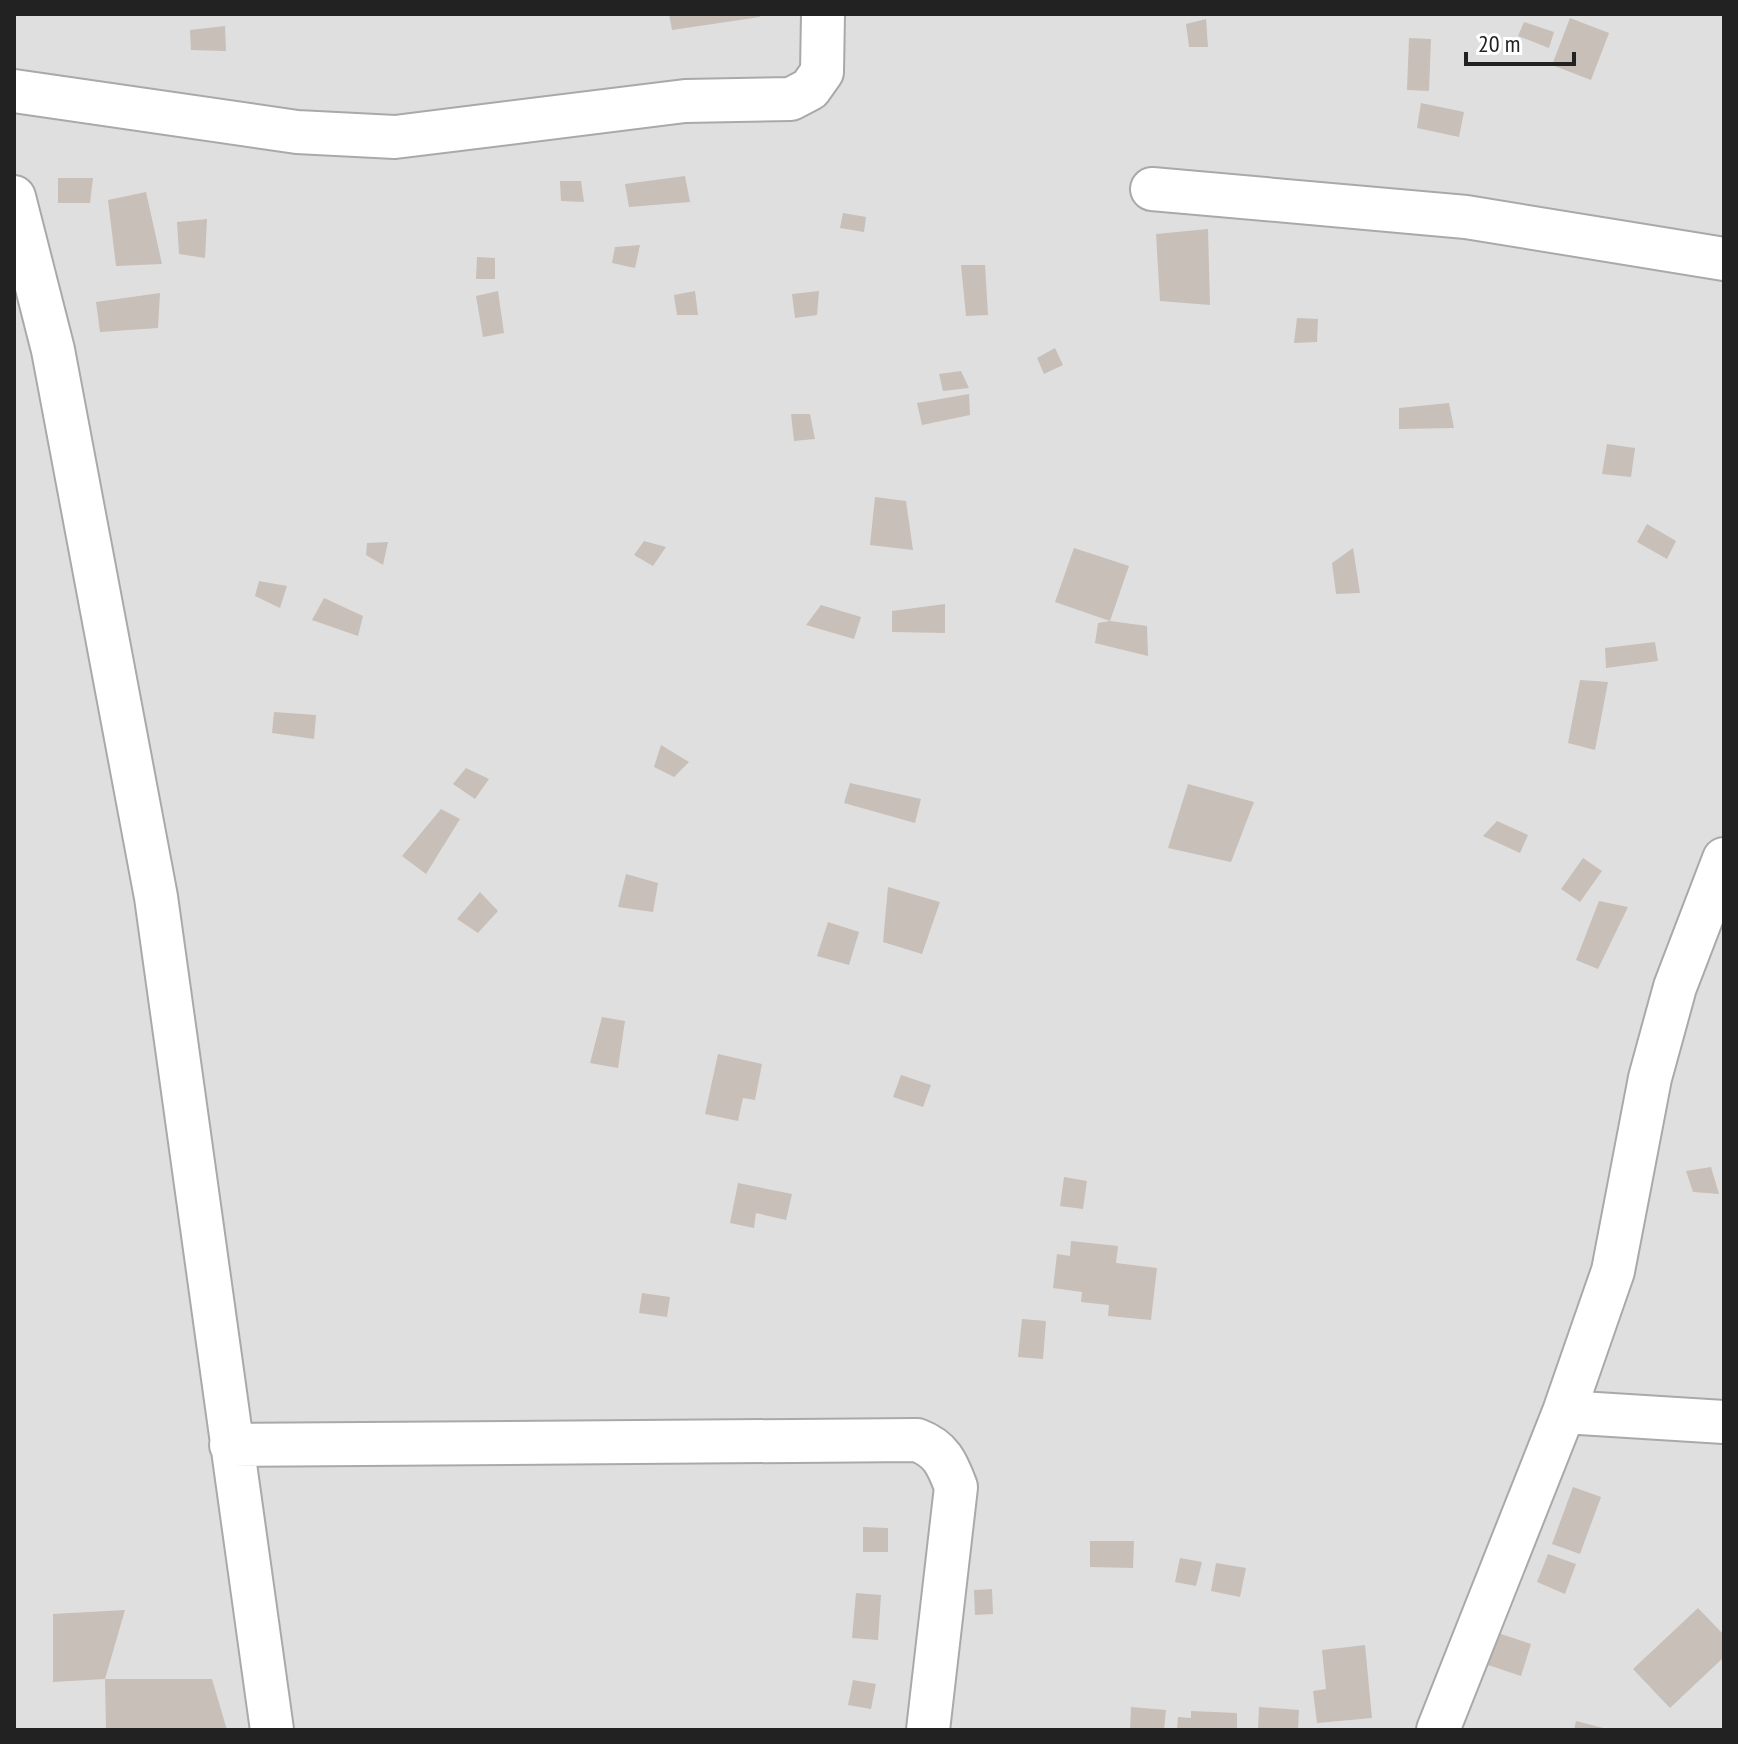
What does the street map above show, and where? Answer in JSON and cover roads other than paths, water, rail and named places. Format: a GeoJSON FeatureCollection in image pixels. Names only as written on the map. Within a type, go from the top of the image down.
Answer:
{"type":"FeatureCollection","features":[{"type":"Feature","properties":{"kind":"street"},"geometry":{"type":"LineString","coordinates":[[14,91],[297,132],[395,137],[685,101],[791,99],[810,89],[822,72],[823,14]]}},
{"type":"Feature","properties":{"kind":"street"},"geometry":{"type":"LineString","coordinates":[[1152,189],[1466,217],[1724,259]]}},
{"type":"Feature","properties":{"kind":"street"},"geometry":{"type":"LineString","coordinates":[[14,197],[53,350],[156,897],[272,1730]]}},
{"type":"Feature","properties":{"kind":"street"},"geometry":{"type":"LineString","coordinates":[[1438,1730],[1564,1412],[1613,1271],[1650,1078],[1675,987],[1724,859]]}},
{"type":"Feature","properties":{"kind":"street"},"geometry":{"type":"LineString","coordinates":[[1564,1412],[1724,1422]]}},
{"type":"Feature","properties":{"kind":"street"},"geometry":{"type":"LineString","coordinates":[[231,1445],[917,1440],[935,1447],[946,1462],[956,1487],[928,1730]]}}]}
